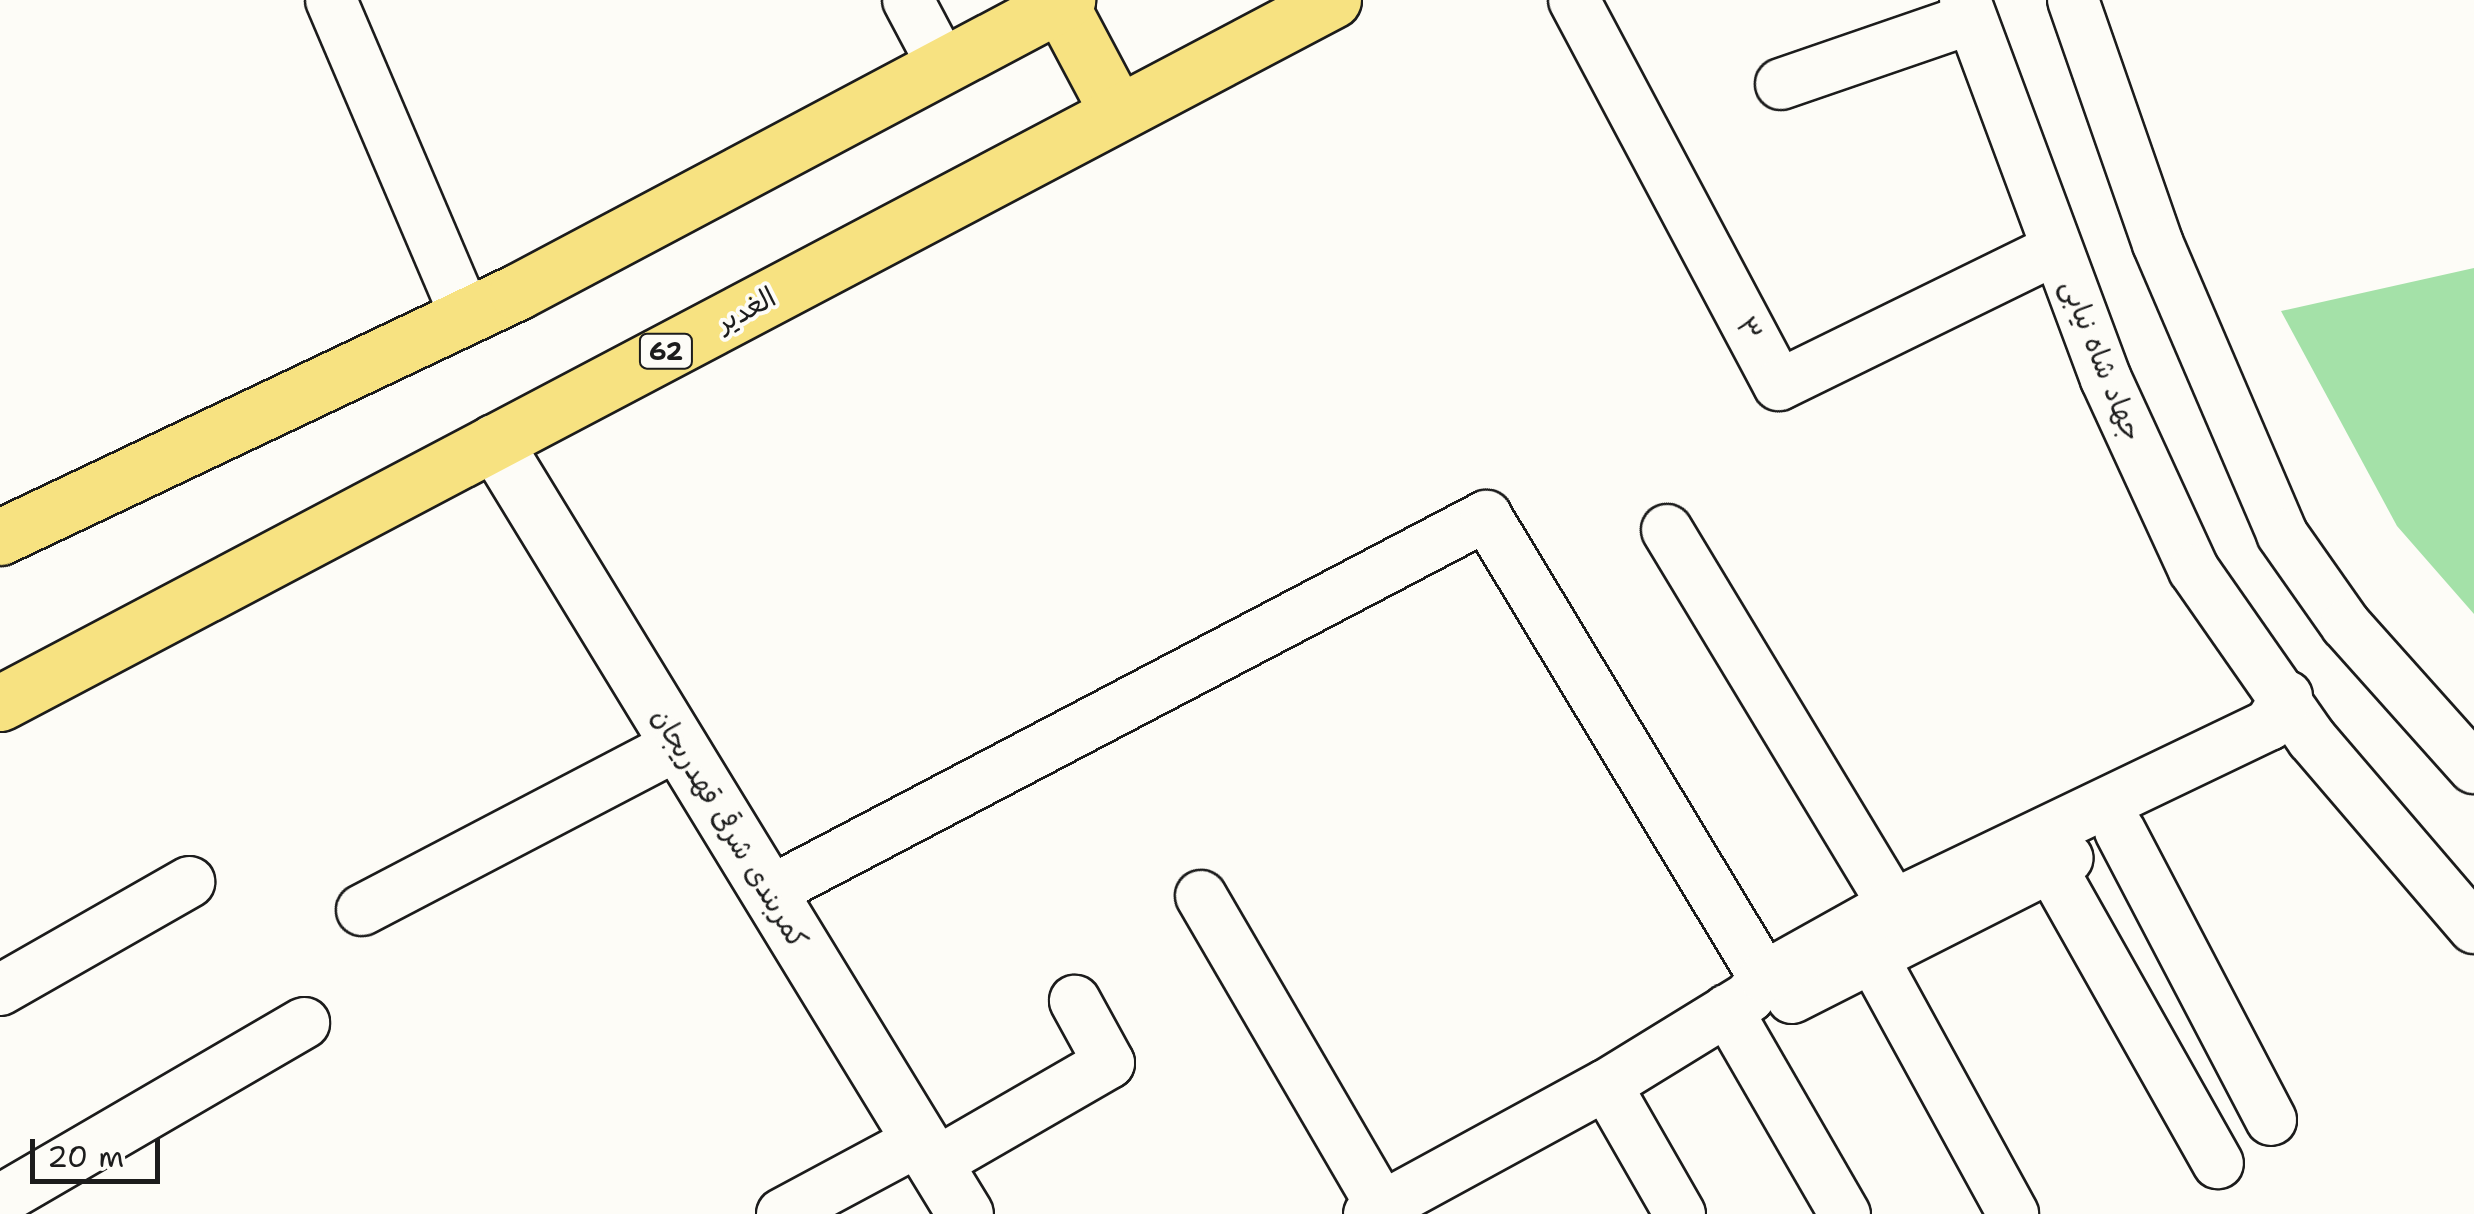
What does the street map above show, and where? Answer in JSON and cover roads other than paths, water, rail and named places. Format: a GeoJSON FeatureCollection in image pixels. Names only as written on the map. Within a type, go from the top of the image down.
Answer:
{"type":"FeatureCollection","features":[{"type":"Feature","properties":{"kind":"highway","name":"الغدیر"},"geometry":{"type":"LineString","coordinates":[[0,703],[1334,0]]}},
{"type":"Feature","properties":{"kind":"highway"},"geometry":{"type":"LineString","coordinates":[[0,536],[466,316],[1064,2],[1118,112]]}},
{"type":"Feature","properties":{"kind":"street"},"geometry":{"type":"LineString","coordinates":[[331,0],[466,316]]}},
{"type":"Feature","properties":{"kind":"street"},"geometry":{"type":"LineString","coordinates":[[908,0],[943,66]]}},
{"type":"Feature","properties":{"kind":"street","name":"۳"},"geometry":{"type":"LineString","coordinates":[[1574,0],[1779,385],[2057,249]]}},
{"type":"Feature","properties":{"kind":"street"},"geometry":{"type":"LineString","coordinates":[[2073,0],[2158,244],[2282,534],[2346,625],[2474,768]]}},
{"type":"Feature","properties":{"kind":"street"},"geometry":{"type":"LineString","coordinates":[[1781,84],[1967,10]]}},
{"type":"Feature","properties":{"kind":"street","name":"جهاد شاه نیابی"},"geometry":{"type":"LineString","coordinates":[[1967,10],[2106,379],[2194,570],[2287,696],[2312,739],[2474,928]]}},
{"type":"Feature","properties":{"kind":"street","name":"کمربندی شرقی قهدریجان"},"geometry":{"type":"LineString","coordinates":[[494,442],[965,1214]]}},
{"type":"Feature","properties":{"kind":"street"},"geometry":{"type":"LineString","coordinates":[[769,892],[1486,516],[1747,995],[1844,1214]]}},
{"type":"Feature","properties":{"kind":"street"},"geometry":{"type":"LineString","coordinates":[[1667,530],[1893,905]]}},
{"type":"Feature","properties":{"kind":"street"},"geometry":{"type":"LineString","coordinates":[[1200,896],[1375,1210],[1606,1084],[1893,905],[2269,725],[2287,696]]}},
{"type":"Feature","properties":{"kind":"street"},"geometry":{"type":"LineString","coordinates":[[1747,995],[1782,1004],[2120,831],[2312,739]]}},
{"type":"Feature","properties":{"kind":"street"},"geometry":{"type":"LineString","coordinates":[[362,910],[678,744]]}},
{"type":"Feature","properties":{"kind":"street"},"geometry":{"type":"LineString","coordinates":[[2120,831],[2271,1120]]}},
{"type":"Feature","properties":{"kind":"street"},"geometry":{"type":"LineString","coordinates":[[2051,867],[2218,1164]]}},
{"type":"Feature","properties":{"kind":"street"},"geometry":{"type":"LineString","coordinates":[[0,990],[190,882]]}},
{"type":"Feature","properties":{"kind":"street"},"geometry":{"type":"LineString","coordinates":[[1873,958],[2013,1214]]}},
{"type":"Feature","properties":{"kind":"street"},"geometry":{"type":"LineString","coordinates":[[782,1214],[927,1152],[1108,1063],[1075,1002]]}},
{"type":"Feature","properties":{"kind":"street"},"geometry":{"type":"LineString","coordinates":[[0,1200],[304,1023]]}},
{"type":"Feature","properties":{"kind":"street"},"geometry":{"type":"LineString","coordinates":[[1606,1084],[1680,1214]]}}]}
